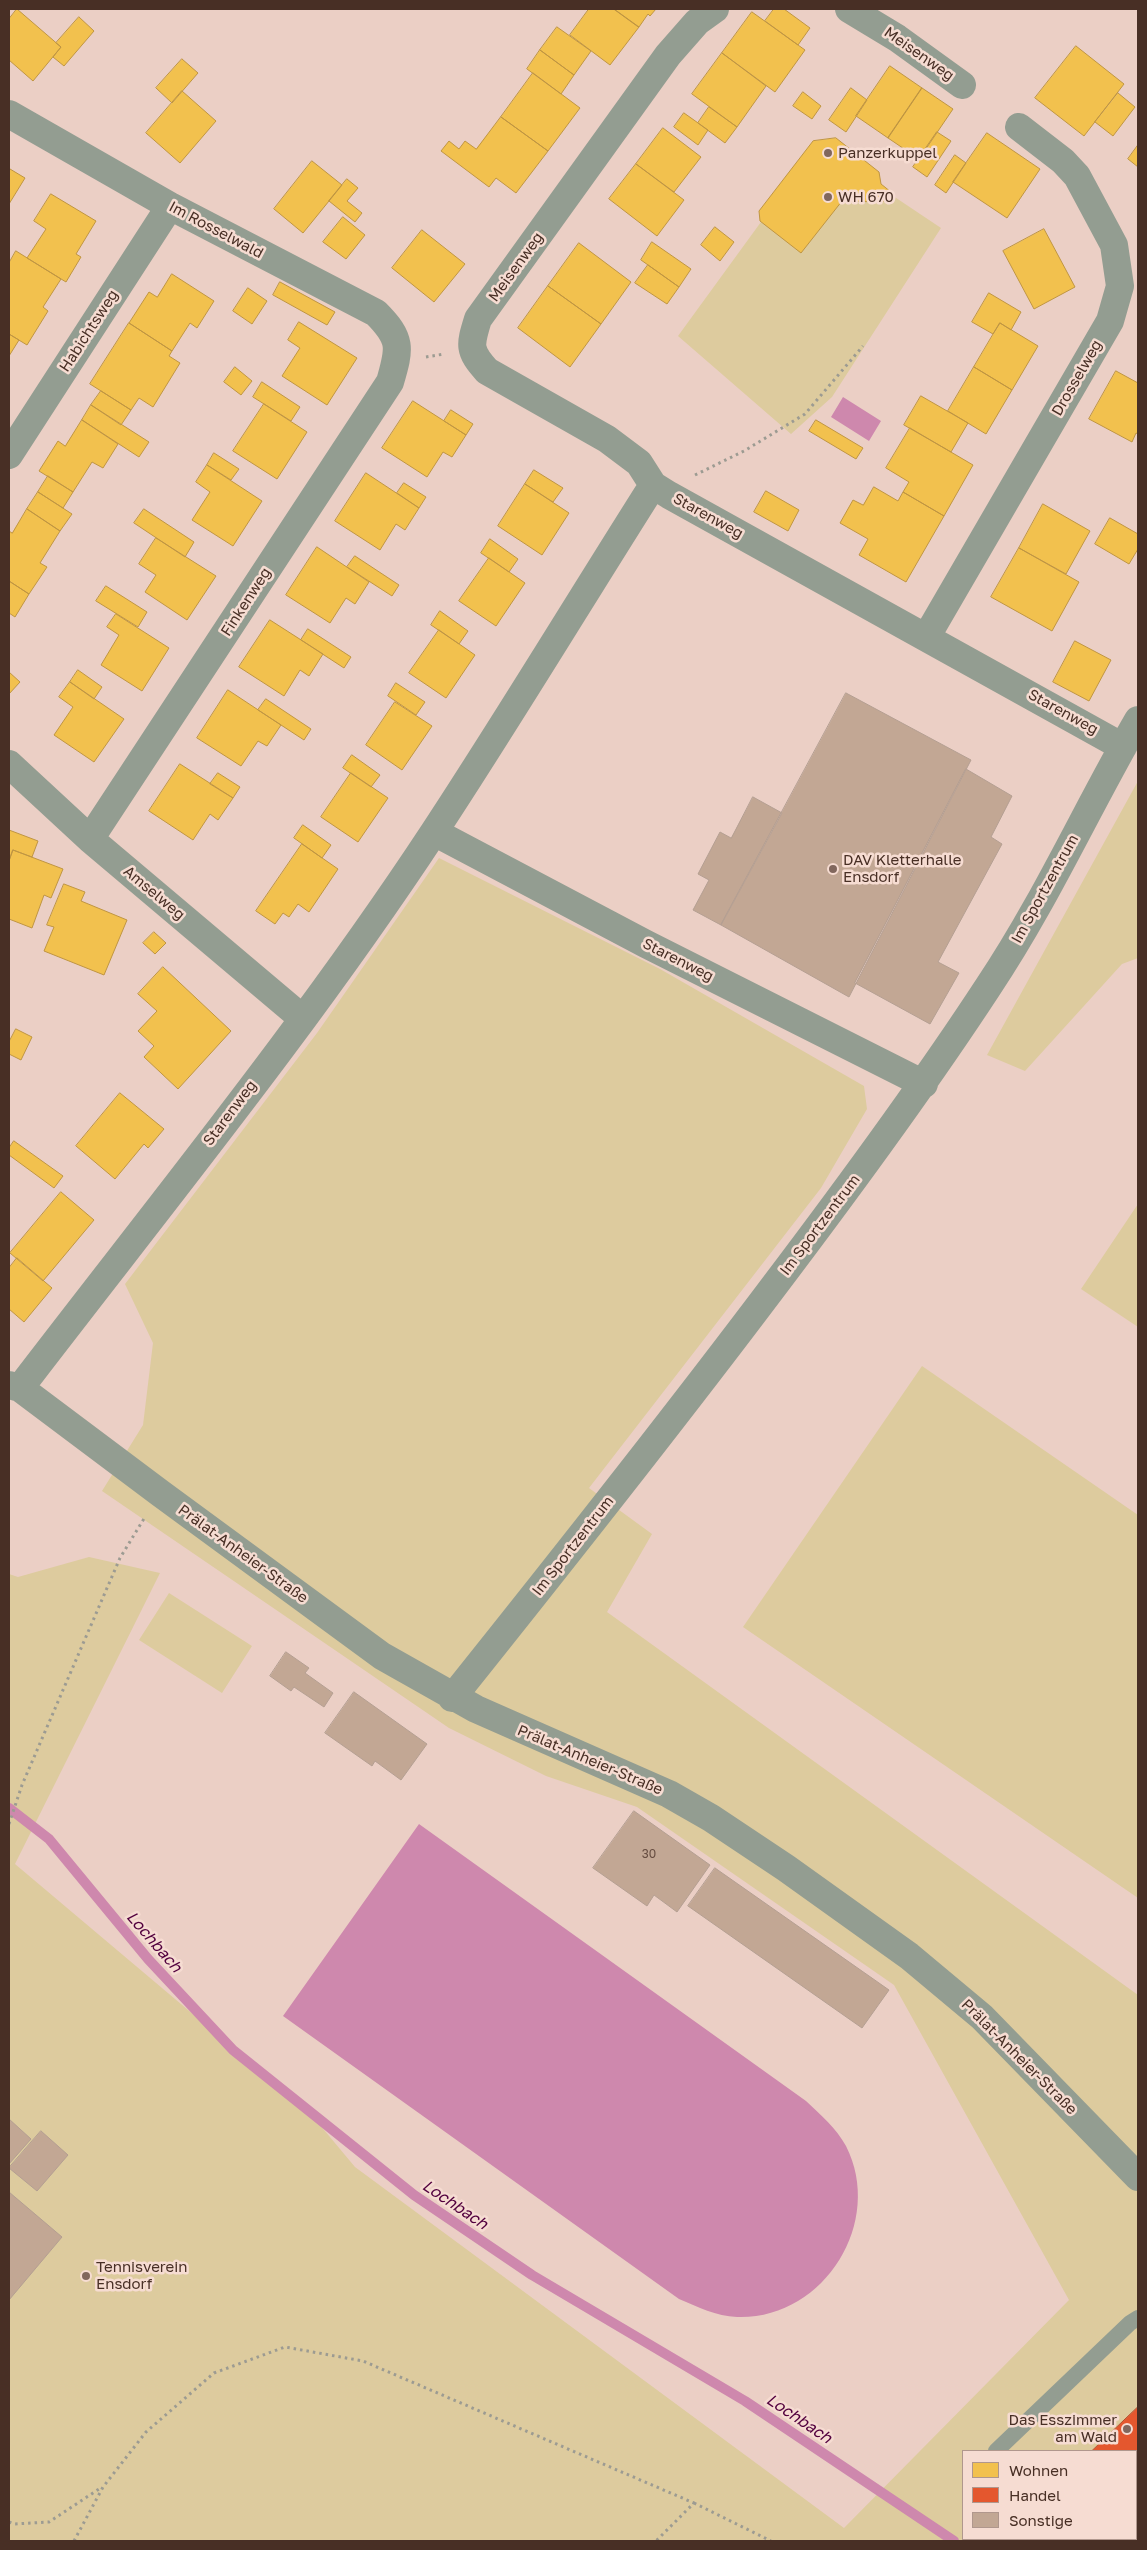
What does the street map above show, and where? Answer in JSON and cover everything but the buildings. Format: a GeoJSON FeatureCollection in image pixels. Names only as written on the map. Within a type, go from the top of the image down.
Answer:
{"type":"FeatureCollection","features":[{"type":"Feature","properties":{"kind":"street","name":"Meisenweg"},"geometry":{"type":"LineString","coordinates":[[471,349],[478,319],[668,55],[697,22],[715,9]]}},
{"type":"Feature","properties":{"kind":"street","name":"Meisenweg"},"geometry":{"type":"LineString","coordinates":[[849,9],[897,38],[962,85]]}},
{"type":"Feature","properties":{"kind":"street","name":"Im Rosselwald"},"geometry":{"type":"LineString","coordinates":[[9,114],[170,206],[376,313],[392,329],[397,341],[396,362]]}},
{"type":"Feature","properties":{"kind":"street","name":"Drosselweg"},"geometry":{"type":"LineString","coordinates":[[927,636],[1110,320],[1120,286],[1114,245],[1077,176],[1063,161],[1019,127]]}},
{"type":"Feature","properties":{"kind":"street","name":"Habichtsweg"},"geometry":{"type":"LineString","coordinates":[[9,455],[170,206]]}},
{"type":"Feature","properties":{"kind":"street"},"geometry":{"type":"LineString","coordinates":[[471,349],[487,371],[607,439],[639,464],[661,490]]}},
{"type":"Feature","properties":{"kind":"street","name":"Finkenweg"},"geometry":{"type":"LineString","coordinates":[[90,839],[390,382],[396,362]]}},
{"type":"Feature","properties":{"kind":"street","name":"Starenweg"},"geometry":{"type":"LineString","coordinates":[[14,1386],[302,1018],[434,832],[661,490],[927,636],[1123,747]]}},
{"type":"Feature","properties":{"kind":"street","name":"Im Sportzentrum"},"geometry":{"type":"LineString","coordinates":[[452,1698],[666,1429],[832,1212],[924,1084],[990,986],[1050,882],[1138,720]]}},
{"type":"Feature","properties":{"kind":"street","name":"Amselweg"},"geometry":{"type":"LineString","coordinates":[[9,764],[90,839],[302,1018]]}},
{"type":"Feature","properties":{"kind":"street","name":"Starenweg"},"geometry":{"type":"LineString","coordinates":[[434,832],[646,944],[924,1084]]}},
{"type":"Feature","properties":{"kind":"street","name":"Prälat-Anheier-Straße"},"geometry":{"type":"LineString","coordinates":[[14,1386],[382,1656],[452,1698],[668,1794],[711,1818],[786,1868],[909,1956],[982,2016],[1138,2177]]}},
{"type":"Feature","properties":{"kind":"lane"},"geometry":{"type":"LineString","coordinates":[[997,2450],[1130,2323],[1138,2318]]}},
{"type":"Feature","properties":{"kind":"path"},"geometry":{"type":"LineString","coordinates":[[661,490],[744,451],[805,414],[863,346]]}},
{"type":"Feature","properties":{"kind":"path"},"geometry":{"type":"LineString","coordinates":[[396,362],[471,349]]}},
{"type":"Feature","properties":{"kind":"path"},"geometry":{"type":"LineString","coordinates":[[9,1824],[22,1785],[120,1558],[160,1494]]}},
{"type":"Feature","properties":{"kind":"path"},"geometry":{"type":"LineString","coordinates":[[74,2541],[103,2487],[146,2432],[214,2373],[285,2347],[363,2361],[694,2503],[770,2541]]}},
{"type":"Feature","properties":{"kind":"path"},"geometry":{"type":"LineString","coordinates":[[9,2522],[14,2524],[50,2522],[103,2487]]}},
{"type":"Feature","properties":{"kind":"path"},"geometry":{"type":"LineString","coordinates":[[656,2541],[694,2503]]}},
{"type":"Feature","properties":{"kind":"shaded area"},"geometry":{"type":"Polygon","coordinates":[[[817,145],[941,228],[832,397],[791,434],[678,336],[817,145]]]}},
{"type":"Feature","properties":{"kind":"shaded area"},"geometry":{"type":"Polygon","coordinates":[[[843,397],[881,421],[869,441],[831,417],[843,397]]]}},
{"type":"Feature","properties":{"kind":"shaded area"},"geometry":{"type":"Polygon","coordinates":[[[1138,781],[1138,958],[1122,964],[1025,1071],[987,1055],[1138,781]]]}},
{"type":"Feature","properties":{"kind":"shaded area"},"geometry":{"type":"Polygon","coordinates":[[[439,858],[660,969],[864,1086],[867,1109],[821,1188],[589,1488],[652,1534],[607,1612],[1138,1995],[1138,2541],[9,2541],[9,1574],[18,1577],[89,1557],[160,1573],[15,1864],[309,2112],[355,2167],[844,2528],[1069,2300],[894,1985],[637,1807],[546,1776],[449,1728],[102,1491],[143,1425],[153,1343],[125,1284],[317,1033],[439,858]]]}},
{"type":"Feature","properties":{"kind":"shaded area"},"geometry":{"type":"Polygon","coordinates":[[[1138,1204],[1138,1327],[1081,1289],[1138,1204]]]}},
{"type":"Feature","properties":{"kind":"shaded area"},"geometry":{"type":"Polygon","coordinates":[[[922,1366],[1138,1515],[1138,1898],[743,1627],[922,1366]]]}},
{"type":"Feature","properties":{"kind":"shaded area"},"geometry":{"type":"Polygon","coordinates":[[[169,1593],[252,1646],[222,1693],[139,1640],[169,1593]]]}},
{"type":"Feature","properties":{"kind":"shaded area"},"geometry":{"type":"Polygon","coordinates":[[[419,1824],[806,2101],[833,2128],[846,2146],[856,2176],[858,2206],[851,2235],[838,2262],[820,2285],[796,2302],[768,2314],[729,2316],[714,2313],[679,2299],[283,2016],[419,1824]]]}},
{"type":"Feature","properties":{"kind":"waterway","name":"Lochbach"},"geometry":{"type":"LineString","coordinates":[[9,1808],[49,1839],[148,1959],[233,2050],[414,2195],[532,2275],[745,2401],[954,2541]]}},
{"type":"Feature","properties":{"kind":"place","name":"Panzerkuppel"},"geometry":{"type":"Point","coordinates":[828,153]}},
{"type":"Feature","properties":{"kind":"place","name":"WH 670"},"geometry":{"type":"Point","coordinates":[828,197]}},
{"type":"Feature","properties":{"kind":"place","name":"DAV Kletterhalle Ensdorf"},"geometry":{"type":"Point","coordinates":[833,869]}},
{"type":"Feature","properties":{"kind":"place","name":"Tennisverein Ensdorf"},"geometry":{"type":"Point","coordinates":[86,2276]}},
{"type":"Feature","properties":{"kind":"place","name":"Das Esszimmer am Wald"},"geometry":{"type":"Point","coordinates":[1127,2429]}}]}
